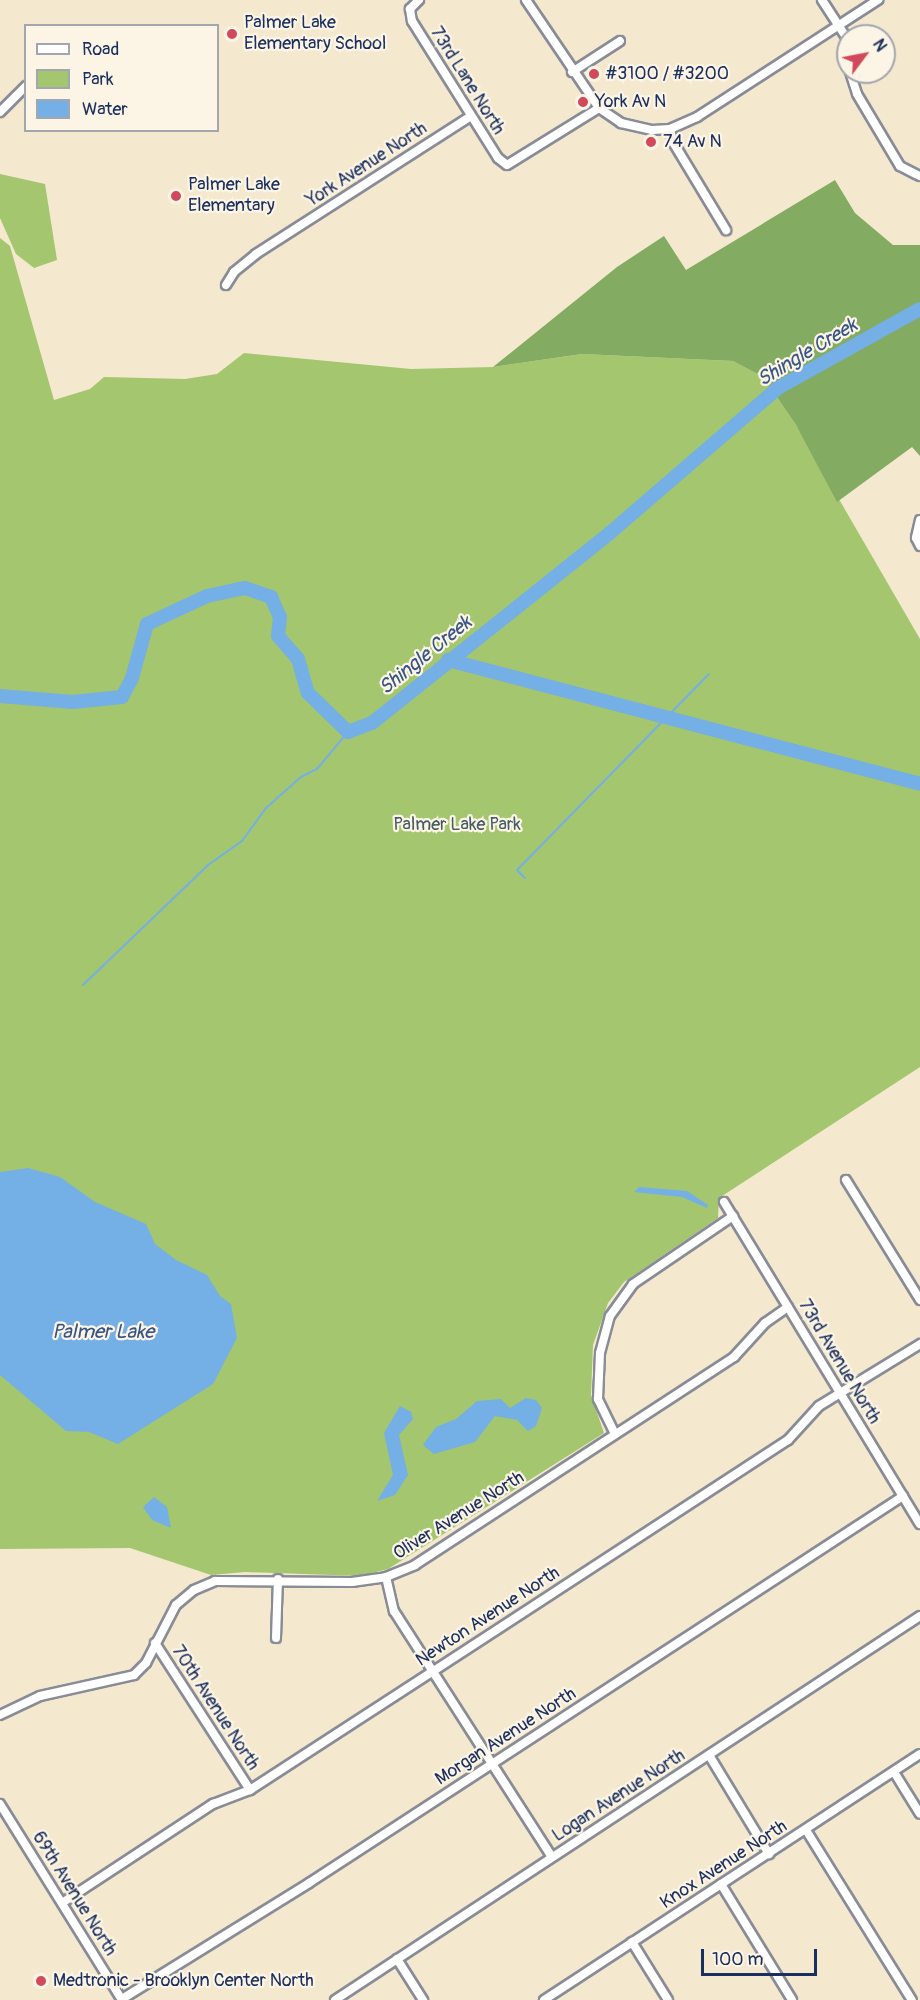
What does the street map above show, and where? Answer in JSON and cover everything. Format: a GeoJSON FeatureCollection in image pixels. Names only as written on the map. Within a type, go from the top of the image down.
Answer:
{"type":"FeatureCollection","features":[{"type":"Feature","properties":{"kind":"street","name":"73rd Lane North"},"geometry":{"type":"LineString","coordinates":[[419,0],[410,9],[412,21],[471,116],[507,165],[598,108]]}},
{"type":"Feature","properties":{"kind":"street"},"geometry":{"type":"LineString","coordinates":[[526,0],[598,108],[629,126],[670,129],[697,117],[836,28]]}},
{"type":"Feature","properties":{"kind":"street"},"geometry":{"type":"LineString","coordinates":[[822,0],[838,24]]}},
{"type":"Feature","properties":{"kind":"street"},"geometry":{"type":"LineString","coordinates":[[842,24],[878,0]]}},
{"type":"Feature","properties":{"kind":"street"},"geometry":{"type":"LineString","coordinates":[[572,72],[620,41]]}},
{"type":"Feature","properties":{"kind":"street"},"geometry":{"type":"LineString","coordinates":[[854,84],[857,94],[900,166],[920,176]]}},
{"type":"Feature","properties":{"kind":"street"},"geometry":{"type":"LineString","coordinates":[[0,112],[24,88]]}},
{"type":"Feature","properties":{"kind":"street","name":"York Avenue North"},"geometry":{"type":"LineString","coordinates":[[226,285],[234,272],[256,254],[471,116]]}},
{"type":"Feature","properties":{"kind":"street"},"geometry":{"type":"LineString","coordinates":[[670,129],[673,142],[726,230]]}},
{"type":"Feature","properties":{"kind":"street"},"geometry":{"type":"LineString","coordinates":[[920,520],[916,538],[920,546]]}},
{"type":"Feature","properties":{"kind":"street"},"geometry":{"type":"LineString","coordinates":[[846,1180],[920,1300]]}},
{"type":"Feature","properties":{"kind":"street","name":"73rd Avenue North"},"geometry":{"type":"LineString","coordinates":[[724,1202],[920,1524]]}},
{"type":"Feature","properties":{"kind":"street"},"geometry":{"type":"LineString","coordinates":[[615,1434],[598,1399],[600,1353],[610,1316],[633,1284],[733,1216]]}},
{"type":"Feature","properties":{"kind":"street","name":"Oliver Avenue North"},"geometry":{"type":"LineString","coordinates":[[0,1715],[40,1696],[134,1676],[146,1663],[169,1614],[194,1590],[226,1579],[352,1582],[386,1577],[415,1565],[745,1349],[765,1323],[788,1307]]}},
{"type":"Feature","properties":{"kind":"street","name":"Newton Avenue North"},"geometry":{"type":"LineString","coordinates":[[62,1903],[213,1804],[250,1790],[432,1672],[788,1440],[819,1406],[840,1396],[920,1344]]}},
{"type":"Feature","properties":{"kind":"street","name":"Morgan Avenue North"},"geometry":{"type":"LineString","coordinates":[[122,2000],[492,1764],[903,1496]]}},
{"type":"Feature","properties":{"kind":"street"},"geometry":{"type":"LineString","coordinates":[[386,1577],[394,1611],[552,1857]]}},
{"type":"Feature","properties":{"kind":"street"},"geometry":{"type":"LineString","coordinates":[[276,1638],[278,1579]]}},
{"type":"Feature","properties":{"kind":"street","name":"Logan Avenue North"},"geometry":{"type":"LineString","coordinates":[[335,2000],[920,1616]]}},
{"type":"Feature","properties":{"kind":"street","name":"70th Avenue North"},"geometry":{"type":"LineString","coordinates":[[155,1643],[250,1790]]}},
{"type":"Feature","properties":{"kind":"street","name":"Knox Avenue North"},"geometry":{"type":"LineString","coordinates":[[544,2000],[920,1754]]}},
{"type":"Feature","properties":{"kind":"street"},"geometry":{"type":"LineString","coordinates":[[710,1755],[769,1854]]}},
{"type":"Feature","properties":{"kind":"street"},"geometry":{"type":"LineString","coordinates":[[894,1772],[920,1814]]}},
{"type":"Feature","properties":{"kind":"street","name":"69th Avenue North"},"geometry":{"type":"LineString","coordinates":[[0,1804],[122,2000]]}},
{"type":"Feature","properties":{"kind":"street"},"geometry":{"type":"LineString","coordinates":[[806,1830],[912,2000]]}},
{"type":"Feature","properties":{"kind":"street"},"geometry":{"type":"LineString","coordinates":[[721,1884],[792,2000]]}},
{"type":"Feature","properties":{"kind":"street"},"geometry":{"type":"LineString","coordinates":[[632,1942],[668,2000]]}},
{"type":"Feature","properties":{"kind":"street"},"geometry":{"type":"LineString","coordinates":[[397,1959],[423,2000]]}},
{"type":"Feature","properties":{"kind":"green space"},"geometry":{"type":"Polygon","coordinates":[[[0,174],[45,184],[57,260],[34,268],[16,254],[0,218],[0,174]]]}},
{"type":"Feature","properties":{"kind":"green space"},"geometry":{"type":"Polygon","coordinates":[[[835,180],[855,213],[893,245],[920,245],[920,456],[912,447],[837,502],[796,425],[763,377],[733,361],[582,354],[493,367],[617,267],[664,236],[686,270],[835,180]]]}},
{"type":"Feature","properties":{"kind":"green space","name":"Palmer Lake Park"},"geometry":{"type":"Polygon","coordinates":[[[0,238],[10,246],[54,400],[90,389],[104,377],[185,379],[217,374],[244,353],[411,369],[493,367],[582,354],[733,361],[763,377],[796,425],[920,639],[920,1067],[719,1198],[718,1218],[624,1282],[608,1303],[593,1345],[591,1395],[604,1433],[388,1569],[360,1576],[245,1572],[211,1575],[130,1548],[0,1549],[0,238]]]}},
{"type":"Feature","properties":{"kind":"water","name":"Palmer Lake"},"geometry":{"type":"Polygon","coordinates":[[[28,1168],[60,1177],[95,1202],[146,1224],[155,1244],[176,1260],[207,1275],[220,1296],[231,1304],[237,1338],[213,1384],[118,1444],[89,1432],[66,1431],[0,1375],[0,1172],[28,1168]]]}},
{"type":"Feature","properties":{"kind":"water"},"geometry":{"type":"Polygon","coordinates":[[[639,1187],[687,1191],[708,1205],[707,1208],[682,1197],[634,1192],[639,1187]]]}},
{"type":"Feature","properties":{"kind":"water"},"geometry":{"type":"Polygon","coordinates":[[[526,1398],[536,1400],[542,1408],[536,1426],[528,1431],[517,1420],[495,1416],[475,1442],[434,1454],[423,1445],[436,1427],[456,1419],[477,1401],[501,1399],[510,1408],[526,1398]]]}},
{"type":"Feature","properties":{"kind":"water"},"geometry":{"type":"Polygon","coordinates":[[[400,1406],[411,1412],[413,1419],[399,1435],[408,1475],[395,1495],[377,1501],[393,1475],[384,1433],[400,1406]]]}},
{"type":"Feature","properties":{"kind":"water"},"geometry":{"type":"Polygon","coordinates":[[[154,1497],[167,1507],[171,1528],[152,1520],[143,1507],[154,1497]]]}},
{"type":"Feature","properties":{"kind":"waterway","name":"Shingle Creek"},"geometry":{"type":"LineString","coordinates":[[0,696],[73,702],[122,697],[132,678],[147,624],[207,596],[245,588],[271,597],[280,617],[278,636],[298,659],[308,693],[348,732],[372,723],[611,532],[778,388],[920,309]]}},
{"type":"Feature","properties":{"kind":"waterway"},"geometry":{"type":"LineString","coordinates":[[448,660],[920,784]]}},
{"type":"Feature","properties":{"kind":"waterway"},"geometry":{"type":"LineString","coordinates":[[525,878],[517,870],[709,674]]}},
{"type":"Feature","properties":{"kind":"waterway"},"geometry":{"type":"LineString","coordinates":[[83,985],[208,865],[242,841],[266,808],[301,777],[317,769],[348,732]]}},
{"type":"Feature","properties":{"kind":"place","name":"Palmer Lake Elementary School"},"geometry":{"type":"Point","coordinates":[232,34]}},
{"type":"Feature","properties":{"kind":"place","name":"#3100 / #3200"},"geometry":{"type":"Point","coordinates":[594,74]}},
{"type":"Feature","properties":{"kind":"place","name":"York Av N"},"geometry":{"type":"Point","coordinates":[583,102]}},
{"type":"Feature","properties":{"kind":"place","name":"74 Av N"},"geometry":{"type":"Point","coordinates":[651,142]}},
{"type":"Feature","properties":{"kind":"place","name":"Palmer Lake Elementary"},"geometry":{"type":"Point","coordinates":[176,196]}},
{"type":"Feature","properties":{"kind":"place","name":"Medtronic - Brooklyn Center North"},"geometry":{"type":"Point","coordinates":[41,1981]}}]}
